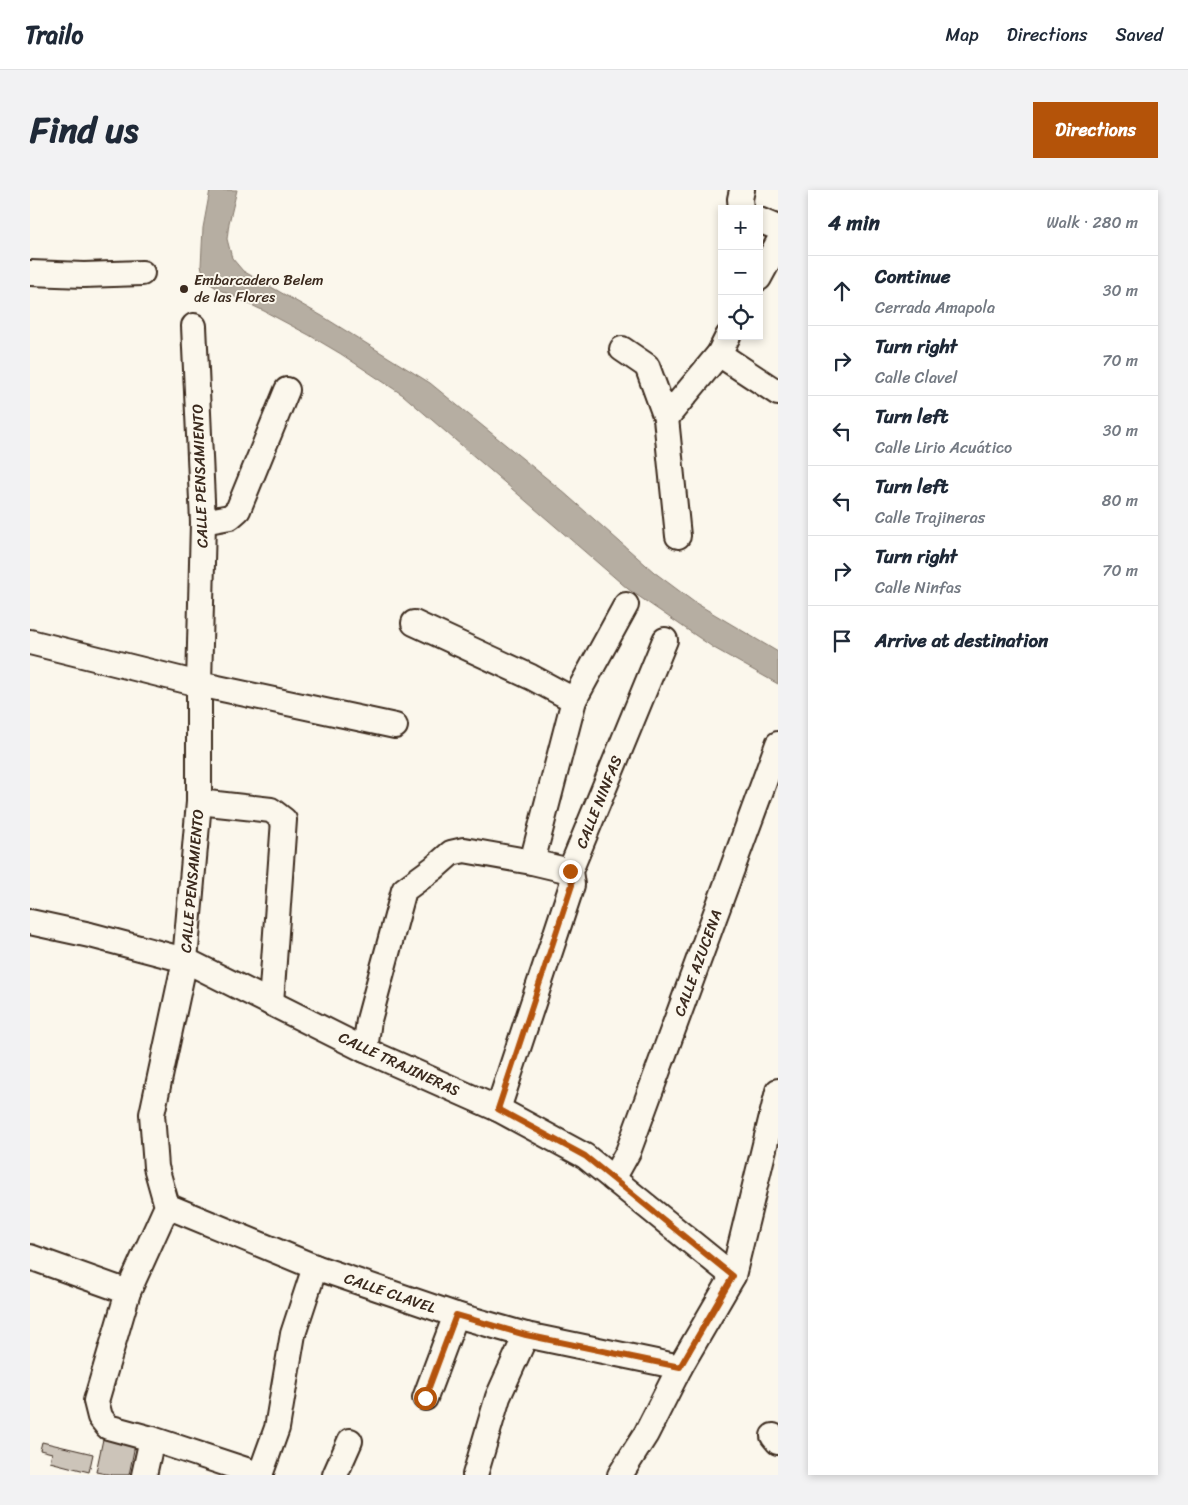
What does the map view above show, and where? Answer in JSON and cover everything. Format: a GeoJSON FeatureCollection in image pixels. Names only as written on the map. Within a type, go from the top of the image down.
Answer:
{"type":"FeatureCollection","features":[{"type":"Feature","properties":{"kind":"street"},"geometry":{"type":"LineString","coordinates":[[741,205],[742,190]]}},
{"type":"Feature","properties":{"kind":"street"},"geometry":{"type":"LineString","coordinates":[[763,222],[778,228]]}},
{"type":"Feature","properties":{"kind":"street"},"geometry":{"type":"LineString","coordinates":[[763,271],[778,243]]}},
{"type":"Feature","properties":{"kind":"street"},"geometry":{"type":"LineString","coordinates":[[30,273],[84,275],[142,273]]}},
{"type":"Feature","properties":{"kind":"street","name":"CALLE PENSAMIENTO"},"geometry":{"type":"LineString","coordinates":[[167,1206],[156,1167],[152,1114],[185,960],[199,802],[199,684],[203,522],[194,326]]}},
{"type":"Feature","properties":{"kind":"street"},"geometry":{"type":"LineString","coordinates":[[666,418],[724,345],[778,393]]}},
{"type":"Feature","properties":{"kind":"street"},"geometry":{"type":"LineString","coordinates":[[622,349],[647,366],[666,418],[678,536]]}},
{"type":"Feature","properties":{"kind":"street"},"geometry":{"type":"LineString","coordinates":[[203,522],[230,517],[238,510],[286,390]]}},
{"type":"Feature","properties":{"kind":"street"},"geometry":{"type":"LineString","coordinates":[[532,862],[574,700],[626,605]]}},
{"type":"Feature","properties":{"kind":"street"},"geometry":{"type":"LineString","coordinates":[[414,623],[531,677],[574,700]]}},
{"type":"Feature","properties":{"kind":"street","name":"CALLE NINFAS"},"geometry":{"type":"LineString","coordinates":[[498,1109],[572,885],[570,871],[665,640]]}},
{"type":"Feature","properties":{"kind":"street"},"geometry":{"type":"LineString","coordinates":[[30,642],[199,684],[395,726]]}},
{"type":"Feature","properties":{"kind":"street","name":"CALLE AZUCENA"},"geometry":{"type":"LineString","coordinates":[[613,1180],[628,1152],[778,744]]}},
{"type":"Feature","properties":{"kind":"street"},"geometry":{"type":"LineString","coordinates":[[199,802],[271,810],[284,820],[271,1003]]}},
{"type":"Feature","properties":{"kind":"street"},"geometry":{"type":"LineString","coordinates":[[365,1050],[369,1020],[404,890],[434,868],[451,852],[464,850],[570,871]]}},
{"type":"Feature","properties":{"kind":"street","name":"CALLE TRAJINERAS"},"geometry":{"type":"LineString","coordinates":[[30,922],[90,935],[185,960],[365,1050],[498,1109],[585,1156],[733,1276]]}},
{"type":"Feature","properties":{"kind":"street"},"geometry":{"type":"LineString","coordinates":[[620,1475],[646,1434],[680,1367],[733,1276],[778,1091]]}},
{"type":"Feature","properties":{"kind":"street"},"geometry":{"type":"LineString","coordinates":[[167,1206],[128,1292],[96,1401],[100,1417],[108,1427],[152,1439],[260,1475],[276,1428],[293,1334],[315,1268]]}},
{"type":"Feature","properties":{"kind":"street","name":"CALLE CLAVEL"},"geometry":{"type":"LineString","coordinates":[[167,1206],[315,1268],[456,1315],[526,1335],[680,1367]]}},
{"type":"Feature","properties":{"kind":"street"},"geometry":{"type":"LineString","coordinates":[[30,1258],[128,1292]]}},
{"type":"Feature","properties":{"kind":"street"},"geometry":{"type":"LineString","coordinates":[[425,1398],[456,1315]]}},
{"type":"Feature","properties":{"kind":"street"},"geometry":{"type":"LineString","coordinates":[[475,1475],[498,1396],[526,1335]]}},
{"type":"Feature","properties":{"kind":"street"},"geometry":{"type":"LineString","coordinates":[[144,1475],[152,1439]]}},
{"type":"Feature","properties":{"kind":"street"},"geometry":{"type":"LineString","coordinates":[[335,1475],[350,1442]]}},
{"type":"Feature","properties":{"kind":"shaded area"},"geometry":{"type":"Polygon","coordinates":[[[210,190],[237,190],[227,239],[232,258],[243,271],[322,316],[430,383],[561,490],[654,572],[694,602],[778,652],[778,684],[714,648],[628,589],[403,395],[309,335],[218,289],[206,281],[201,266],[203,228],[210,190]]]}},
{"type":"Feature","properties":{"kind":"building"},"geometry":{"type":"Polygon","coordinates":[[[103,1439],[135,1445],[129,1475],[112,1475],[96,1472],[103,1439]]]}},
{"type":"Feature","properties":{"kind":"building"},"geometry":{"type":"Polygon","coordinates":[[[42,1442],[93,1454],[89,1472],[50,1462],[52,1453],[40,1450],[42,1442]]]}},
{"type":"Feature","properties":{"kind":"place","name":"Embarcadero Belem de las Flores"},"geometry":{"type":"Point","coordinates":[184,289]}},
{"type":"Feature","properties":{"kind":"route"},"geometry":{"type":"LineString","coordinates":[[425,1398],[456,1315],[526,1335],[680,1367],[733,1276],[585,1156],[498,1109],[572,885],[570,871]]}}]}
